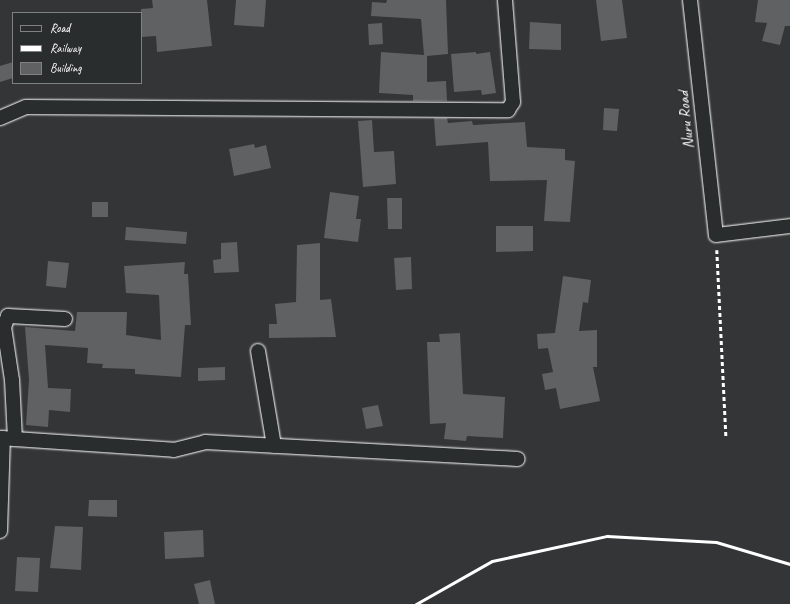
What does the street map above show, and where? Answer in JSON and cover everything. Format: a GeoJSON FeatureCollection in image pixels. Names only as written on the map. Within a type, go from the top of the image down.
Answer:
{"type":"FeatureCollection","features":[{"type":"Feature","properties":{"kind":"street"},"geometry":{"type":"LineString","coordinates":[[0,118],[26,107],[508,110],[513,102],[505,0]]}},
{"type":"Feature","properties":{"kind":"street","name":"Nuru Road"},"geometry":{"type":"LineString","coordinates":[[690,0],[716,235]]}},
{"type":"Feature","properties":{"kind":"street"},"geometry":{"type":"LineString","coordinates":[[716,235],[790,226]]}},
{"type":"Feature","properties":{"kind":"street"},"geometry":{"type":"LineString","coordinates":[[0,530],[6,438],[12,380],[4,327],[8,316],[65,319]]}},
{"type":"Feature","properties":{"kind":"street"},"geometry":{"type":"LineString","coordinates":[[258,351],[274,446]]}},
{"type":"Feature","properties":{"kind":"street"},"geometry":{"type":"LineString","coordinates":[[6,438],[174,450],[205,442],[518,459]]}},
{"type":"Feature","properties":{"kind":"path"},"geometry":{"type":"LineString","coordinates":[[716,235],[726,437]]}},
{"type":"Feature","properties":{"kind":"building"},"geometry":{"type":"Polygon","coordinates":[[[152,0],[207,0],[212,46],[157,52],[156,36],[142,37],[141,9],[153,8],[152,0]]]}},
{"type":"Feature","properties":{"kind":"building"},"geometry":{"type":"Polygon","coordinates":[[[236,0],[266,0],[264,27],[234,25],[236,0]]]}},
{"type":"Feature","properties":{"kind":"building"},"geometry":{"type":"Polygon","coordinates":[[[387,0],[446,0],[448,54],[427,56],[427,82],[446,81],[447,101],[413,101],[413,95],[379,93],[381,52],[424,55],[421,19],[371,16],[372,2],[386,3],[387,0]]]}},
{"type":"Feature","properties":{"kind":"building"},"geometry":{"type":"Polygon","coordinates":[[[596,0],[622,0],[627,38],[601,41],[596,0]]]}},
{"type":"Feature","properties":{"kind":"building"},"geometry":{"type":"Polygon","coordinates":[[[758,0],[790,0],[790,26],[785,26],[780,45],[762,41],[767,23],[755,22],[758,0]]]}},
{"type":"Feature","properties":{"kind":"building"},"geometry":{"type":"Polygon","coordinates":[[[530,22],[561,24],[561,50],[529,49],[530,22]]]}},
{"type":"Feature","properties":{"kind":"building"},"geometry":{"type":"Polygon","coordinates":[[[382,23],[383,44],[369,45],[368,24],[382,23]]]}},
{"type":"Feature","properties":{"kind":"building"},"geometry":{"type":"Polygon","coordinates":[[[476,52],[476,54],[490,52],[496,93],[482,95],[481,90],[454,92],[451,54],[476,52]]]}},
{"type":"Feature","properties":{"kind":"building"},"geometry":{"type":"Polygon","coordinates":[[[12,62],[12,78],[0,82],[0,66],[12,62]]]}},
{"type":"Feature","properties":{"kind":"building"},"geometry":{"type":"Polygon","coordinates":[[[604,108],[619,109],[617,131],[603,130],[604,108]]]}},
{"type":"Feature","properties":{"kind":"building"},"geometry":{"type":"Polygon","coordinates":[[[434,118],[447,118],[448,123],[472,121],[473,125],[525,122],[527,147],[565,149],[565,160],[575,161],[570,222],[544,221],[547,180],[490,181],[488,142],[436,146],[434,118]]]}},
{"type":"Feature","properties":{"kind":"building"},"geometry":{"type":"Polygon","coordinates":[[[372,120],[374,152],[394,151],[396,184],[363,187],[358,121],[372,120]]]}},
{"type":"Feature","properties":{"kind":"building"},"geometry":{"type":"Polygon","coordinates":[[[254,144],[255,148],[266,145],[271,168],[234,176],[229,149],[254,144]]]}},
{"type":"Feature","properties":{"kind":"building"},"geometry":{"type":"Polygon","coordinates":[[[330,192],[359,196],[356,219],[361,219],[358,242],[324,238],[330,192]]]}},
{"type":"Feature","properties":{"kind":"building"},"geometry":{"type":"Polygon","coordinates":[[[387,198],[402,198],[402,229],[388,229],[387,198]]]}},
{"type":"Feature","properties":{"kind":"building"},"geometry":{"type":"Polygon","coordinates":[[[92,202],[108,202],[108,217],[92,217],[92,202]]]}},
{"type":"Feature","properties":{"kind":"building"},"geometry":{"type":"Polygon","coordinates":[[[496,226],[533,226],[533,251],[496,252],[496,226]]]}},
{"type":"Feature","properties":{"kind":"building"},"geometry":{"type":"Polygon","coordinates":[[[126,227],[187,232],[186,244],[125,240],[126,227]]]}},
{"type":"Feature","properties":{"kind":"building"},"geometry":{"type":"Polygon","coordinates":[[[237,242],[239,272],[214,273],[213,260],[221,259],[221,243],[237,242]]]}},
{"type":"Feature","properties":{"kind":"building"},"geometry":{"type":"Polygon","coordinates":[[[320,243],[320,300],[331,299],[336,337],[269,338],[269,324],[277,324],[275,304],[296,302],[297,245],[320,243]]]}},
{"type":"Feature","properties":{"kind":"building"},"geometry":{"type":"Polygon","coordinates":[[[411,257],[412,289],[396,290],[394,258],[411,257]]]}},
{"type":"Feature","properties":{"kind":"building"},"geometry":{"type":"Polygon","coordinates":[[[48,261],[69,263],[66,288],[46,286],[48,261]]]}},
{"type":"Feature","properties":{"kind":"building"},"geometry":{"type":"Polygon","coordinates":[[[185,262],[184,274],[188,274],[191,325],[185,325],[181,377],[135,374],[135,369],[102,368],[103,364],[87,363],[88,348],[45,345],[48,388],[71,389],[70,412],[49,410],[48,427],[26,425],[29,380],[25,327],[75,331],[77,312],[127,312],[126,335],[161,340],[159,295],[126,293],[124,266],[185,262]]]}},
{"type":"Feature","properties":{"kind":"building"},"geometry":{"type":"Polygon","coordinates":[[[563,276],[591,280],[588,303],[583,302],[579,331],[597,330],[597,367],[593,367],[600,401],[560,409],[556,388],[545,390],[542,374],[553,372],[548,348],[538,349],[537,334],[555,333],[563,276]]]}},
{"type":"Feature","properties":{"kind":"building"},"geometry":{"type":"Polygon","coordinates":[[[460,333],[463,394],[505,397],[503,438],[467,436],[466,441],[444,439],[446,423],[430,424],[427,342],[440,342],[439,334],[460,333]]]}},
{"type":"Feature","properties":{"kind":"building"},"geometry":{"type":"Polygon","coordinates":[[[225,367],[225,380],[198,381],[198,368],[225,367]]]}},
{"type":"Feature","properties":{"kind":"building"},"geometry":{"type":"Polygon","coordinates":[[[378,405],[383,426],[366,429],[362,408],[378,405]]]}},
{"type":"Feature","properties":{"kind":"building"},"geometry":{"type":"Polygon","coordinates":[[[89,500],[117,500],[117,517],[88,516],[89,500]]]}},
{"type":"Feature","properties":{"kind":"building"},"geometry":{"type":"Polygon","coordinates":[[[55,526],[83,527],[81,570],[50,568],[55,526]]]}},
{"type":"Feature","properties":{"kind":"building"},"geometry":{"type":"Polygon","coordinates":[[[203,530],[204,557],[165,559],[164,532],[203,530]]]}},
{"type":"Feature","properties":{"kind":"building"},"geometry":{"type":"Polygon","coordinates":[[[17,557],[40,558],[38,592],[15,591],[17,557]]]}},
{"type":"Feature","properties":{"kind":"building"},"geometry":{"type":"Polygon","coordinates":[[[210,580],[215,604],[199,604],[194,584],[210,580]]]}},
{"type":"Feature","properties":{"kind":"railway"},"geometry":{"type":"LineString","coordinates":[[416,604],[492,561],[607,536],[716,542],[790,564]]}}]}
